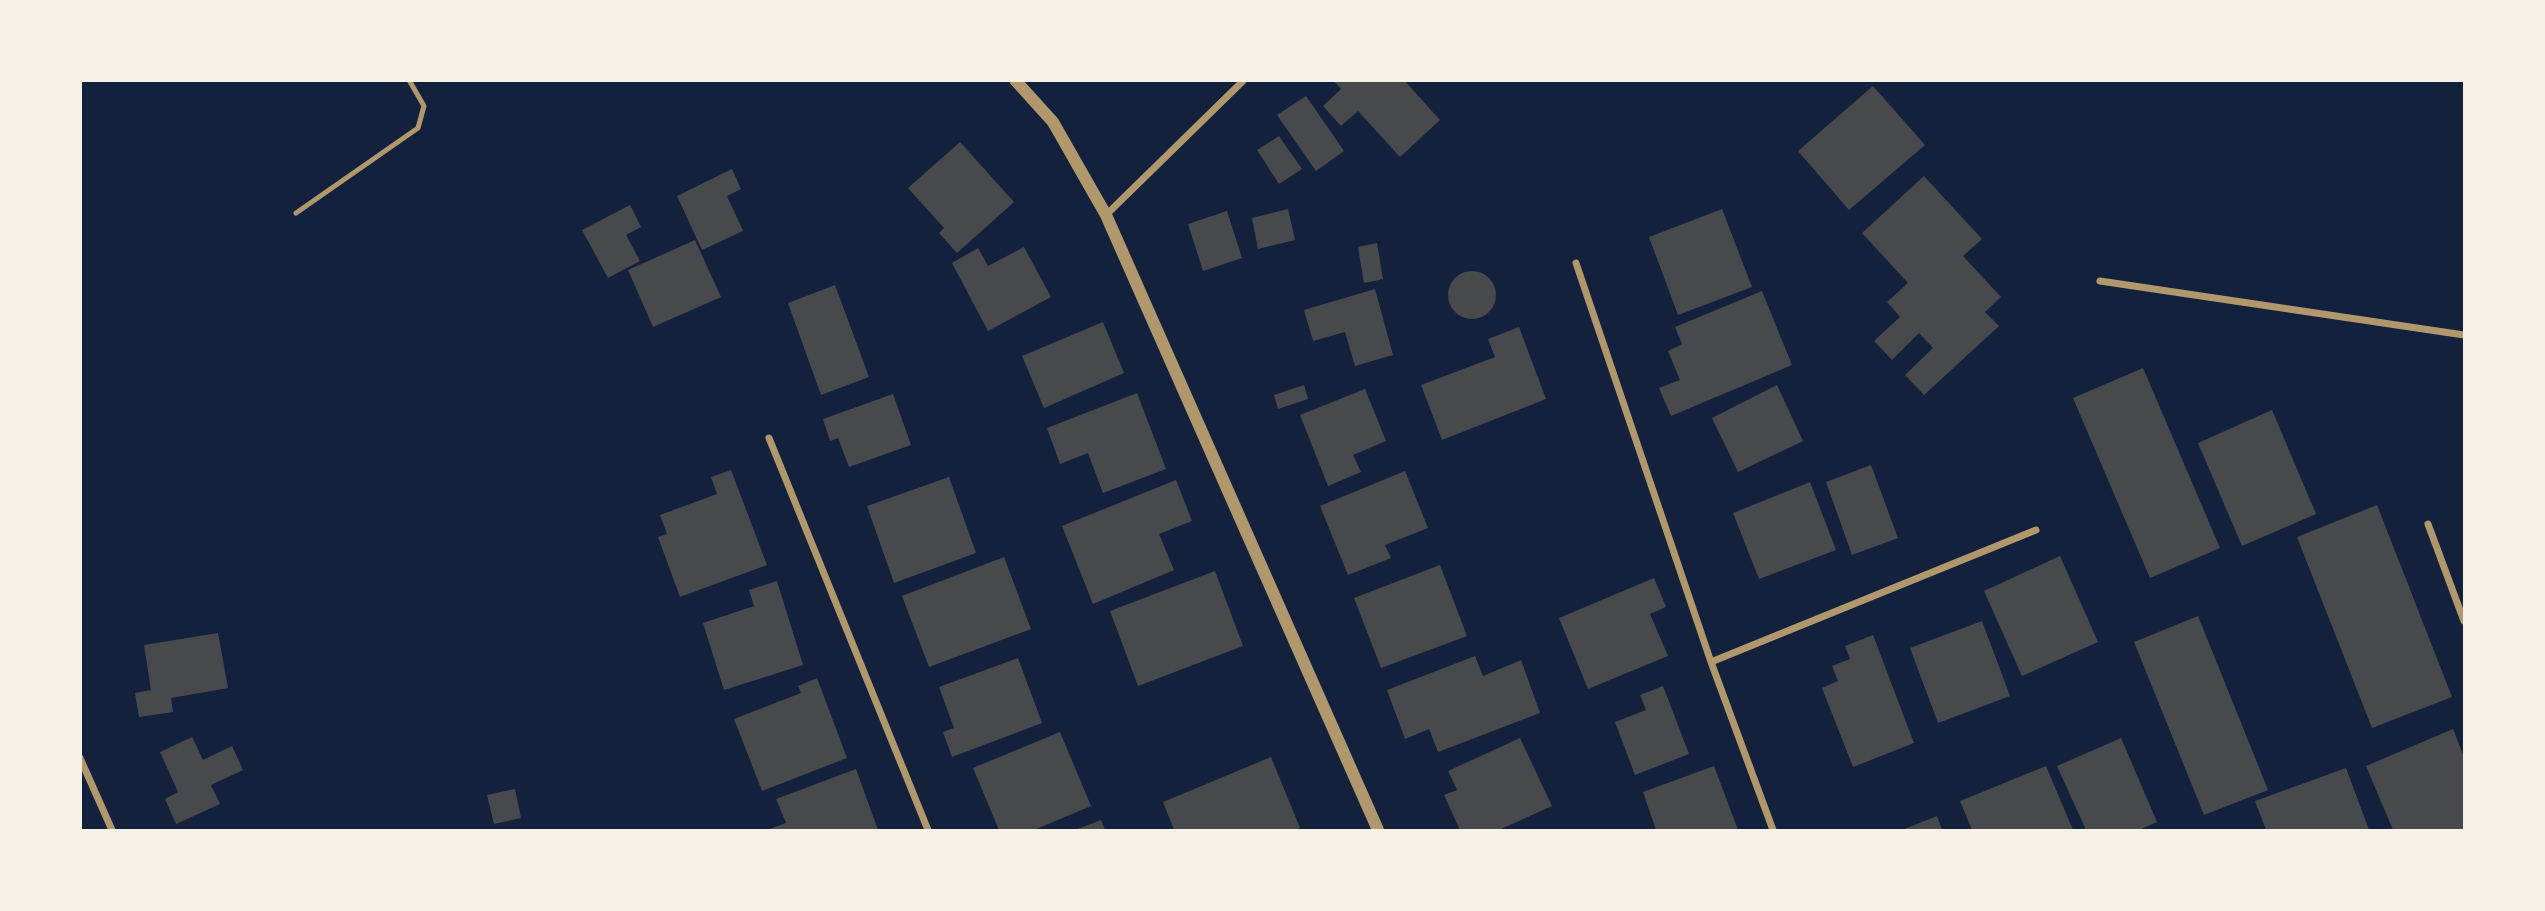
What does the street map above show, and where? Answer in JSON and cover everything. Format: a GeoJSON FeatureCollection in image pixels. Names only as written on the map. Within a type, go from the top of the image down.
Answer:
{"type":"FeatureCollection","features":[{"type":"Feature","properties":{"kind":"street"},"geometry":{"type":"LineString","coordinates":[[1015,80],[1053,122],[1106,215],[1378,831]]}},
{"type":"Feature","properties":{"kind":"street"},"geometry":{"type":"LineString","coordinates":[[1106,215],[1244,80]]}},
{"type":"Feature","properties":{"kind":"street"},"geometry":{"type":"LineString","coordinates":[[1576,263],[1711,662],[1773,831]]}},
{"type":"Feature","properties":{"kind":"street"},"geometry":{"type":"LineString","coordinates":[[2100,281],[2465,335]]}},
{"type":"Feature","properties":{"kind":"street"},"geometry":{"type":"LineString","coordinates":[[769,438],[928,831]]}},
{"type":"Feature","properties":{"kind":"street"},"geometry":{"type":"LineString","coordinates":[[2428,524],[2465,621]]}},
{"type":"Feature","properties":{"kind":"street"},"geometry":{"type":"LineString","coordinates":[[1711,662],[2036,530]]}},
{"type":"Feature","properties":{"kind":"street"},"geometry":{"type":"LineString","coordinates":[[80,758],[112,831]]}},
{"type":"Feature","properties":{"kind":"lane"},"geometry":{"type":"LineString","coordinates":[[296,213],[418,128],[424,106],[409,80]]}},
{"type":"Feature","properties":{"kind":"building"},"geometry":{"type":"Polygon","coordinates":[[[1333,80],[1404,80],[1440,120],[1400,157],[1358,111],[1341,126],[1323,106],[1341,89],[1333,80]]]}},
{"type":"Feature","properties":{"kind":"building"},"geometry":{"type":"Polygon","coordinates":[[[1873,86],[1925,145],[1849,210],[1798,151],[1873,86]]]}},
{"type":"Feature","properties":{"kind":"building"},"geometry":{"type":"Polygon","coordinates":[[[1306,96],[1344,151],[1316,171],[1277,115],[1306,96]]]}},
{"type":"Feature","properties":{"kind":"building"},"geometry":{"type":"Polygon","coordinates":[[[1279,136],[1302,169],[1279,184],[1257,150],[1279,136]]]}},
{"type":"Feature","properties":{"kind":"building"},"geometry":{"type":"Polygon","coordinates":[[[960,142],[1014,202],[957,253],[939,233],[944,228],[908,188],[960,142]]]}},
{"type":"Feature","properties":{"kind":"building"},"geometry":{"type":"Polygon","coordinates":[[[732,169],[741,189],[727,196],[743,231],[702,250],[677,196],[732,169]]]}},
{"type":"Feature","properties":{"kind":"building"},"geometry":{"type":"Polygon","coordinates":[[[1924,176],[1982,239],[1963,256],[2001,297],[1985,312],[1999,326],[1924,395],[1905,375],[1933,348],[1919,333],[1892,360],[1874,341],[1900,317],[1887,302],[1908,283],[1862,233],[1924,176]]]}},
{"type":"Feature","properties":{"kind":"building"},"geometry":{"type":"Polygon","coordinates":[[[630,205],[641,227],[626,235],[640,261],[608,278],[582,230],[630,205]]]}},
{"type":"Feature","properties":{"kind":"building"},"geometry":{"type":"Polygon","coordinates":[[[1288,209],[1295,240],[1258,249],[1252,218],[1288,209]]]}},
{"type":"Feature","properties":{"kind":"building"},"geometry":{"type":"Polygon","coordinates":[[[1722,209],[1752,287],[1678,315],[1649,237],[1722,209]]]}},
{"type":"Feature","properties":{"kind":"building"},"geometry":{"type":"Polygon","coordinates":[[[1227,211],[1242,258],[1203,271],[1188,224],[1227,211]]]}},
{"type":"Feature","properties":{"kind":"building"},"geometry":{"type":"Polygon","coordinates":[[[695,240],[721,297],[653,327],[628,270],[695,240]]]}},
{"type":"Feature","properties":{"kind":"building"},"geometry":{"type":"Polygon","coordinates":[[[1377,243],[1383,279],[1364,283],[1358,247],[1377,243]]]}},
{"type":"Feature","properties":{"kind":"building"},"geometry":{"type":"Polygon","coordinates":[[[1024,247],[1051,297],[988,331],[952,263],[978,248],[988,266],[1024,247]]]}},
{"type":"Feature","properties":{"kind":"building"},"geometry":{"type":"Polygon","coordinates":[[[1472,271],[1489,278],[1496,295],[1489,312],[1472,319],[1455,312],[1448,295],[1455,278],[1472,271]]]}},
{"type":"Feature","properties":{"kind":"building"},"geometry":{"type":"Polygon","coordinates":[[[835,285],[869,377],[821,395],[788,303],[835,285]]]}},
{"type":"Feature","properties":{"kind":"building"},"geometry":{"type":"Polygon","coordinates":[[[1375,289],[1393,355],[1355,366],[1345,332],[1313,341],[1304,310],[1375,289]]]}},
{"type":"Feature","properties":{"kind":"building"},"geometry":{"type":"Polygon","coordinates":[[[1762,291],[1792,365],[1671,416],[1659,388],[1680,380],[1668,351],[1682,344],[1675,327],[1762,291]]]}},
{"type":"Feature","properties":{"kind":"building"},"geometry":{"type":"Polygon","coordinates":[[[1103,322],[1124,373],[1044,408],[1022,356],[1103,322]]]}},
{"type":"Feature","properties":{"kind":"building"},"geometry":{"type":"Polygon","coordinates":[[[1519,327],[1546,399],[1442,440],[1421,385],[1495,357],[1488,339],[1519,327]]]}},
{"type":"Feature","properties":{"kind":"building"},"geometry":{"type":"Polygon","coordinates":[[[2143,368],[2220,548],[2150,578],[2073,398],[2143,368]]]}},
{"type":"Feature","properties":{"kind":"building"},"geometry":{"type":"Polygon","coordinates":[[[1304,385],[1308,399],[1278,409],[1274,395],[1304,385]]]}},
{"type":"Feature","properties":{"kind":"building"},"geometry":{"type":"Polygon","coordinates":[[[1777,385],[1803,441],[1738,472],[1712,418],[1777,385]]]}},
{"type":"Feature","properties":{"kind":"building"},"geometry":{"type":"Polygon","coordinates":[[[1365,389],[1386,441],[1353,455],[1361,472],[1328,486],[1300,415],[1365,389]]]}},
{"type":"Feature","properties":{"kind":"building"},"geometry":{"type":"Polygon","coordinates":[[[1137,393],[1166,469],[1103,493],[1088,453],[1060,464],[1047,428],[1137,393]]]}},
{"type":"Feature","properties":{"kind":"building"},"geometry":{"type":"Polygon","coordinates":[[[893,394],[911,445],[849,467],[838,438],[830,441],[823,419],[893,394]]]}},
{"type":"Feature","properties":{"kind":"building"},"geometry":{"type":"Polygon","coordinates":[[[2272,410],[2316,514],[2242,546],[2198,443],[2272,410]]]}},
{"type":"Feature","properties":{"kind":"building"},"geometry":{"type":"Polygon","coordinates":[[[1871,465],[1898,538],[1852,555],[1826,482],[1871,465]]]}},
{"type":"Feature","properties":{"kind":"building"},"geometry":{"type":"Polygon","coordinates":[[[731,470],[767,565],[680,597],[658,537],[667,534],[660,515],[717,494],[711,477],[731,470]]]}},
{"type":"Feature","properties":{"kind":"building"},"geometry":{"type":"Polygon","coordinates":[[[1405,471],[1428,528],[1385,545],[1391,558],[1348,575],[1320,506],[1405,471]]]}},
{"type":"Feature","properties":{"kind":"building"},"geometry":{"type":"Polygon","coordinates":[[[949,477],[976,553],[894,583],[867,506],[949,477]]]}},
{"type":"Feature","properties":{"kind":"building"},"geometry":{"type":"Polygon","coordinates":[[[1176,480],[1192,521],[1159,534],[1174,570],[1093,604],[1062,526],[1176,480]]]}},
{"type":"Feature","properties":{"kind":"building"},"geometry":{"type":"Polygon","coordinates":[[[1810,482],[1836,550],[1759,579],[1733,513],[1810,482]]]}},
{"type":"Feature","properties":{"kind":"building"},"geometry":{"type":"Polygon","coordinates":[[[2377,505],[2452,697],[2372,728],[2297,537],[2377,505]]]}},
{"type":"Feature","properties":{"kind":"building"},"geometry":{"type":"Polygon","coordinates":[[[2060,556],[2098,642],[2022,676],[1984,591],[2060,556]]]}},
{"type":"Feature","properties":{"kind":"building"},"geometry":{"type":"Polygon","coordinates":[[[1004,557],[1031,629],[929,667],[902,596],[1004,557]]]}},
{"type":"Feature","properties":{"kind":"building"},"geometry":{"type":"Polygon","coordinates":[[[1440,565],[1467,636],[1381,668],[1354,598],[1440,565]]]}},
{"type":"Feature","properties":{"kind":"building"},"geometry":{"type":"Polygon","coordinates":[[[1215,571],[1243,646],[1138,686],[1110,611],[1215,571]]]}},
{"type":"Feature","properties":{"kind":"building"},"geometry":{"type":"Polygon","coordinates":[[[1654,578],[1666,607],[1650,614],[1668,656],[1588,689],[1559,618],[1654,578]]]}},
{"type":"Feature","properties":{"kind":"building"},"geometry":{"type":"Polygon","coordinates":[[[777,581],[803,665],[724,690],[703,623],[754,606],[749,590],[777,581]]]}},
{"type":"Feature","properties":{"kind":"building"},"geometry":{"type":"Polygon","coordinates":[[[2198,616],[2268,790],[2204,815],[2134,642],[2198,616]]]}},
{"type":"Feature","properties":{"kind":"building"},"geometry":{"type":"Polygon","coordinates":[[[1982,621],[2010,696],[1938,723],[1910,648],[1982,621]]]}},
{"type":"Feature","properties":{"kind":"building"},"geometry":{"type":"Polygon","coordinates":[[[218,633],[228,688],[171,698],[173,712],[139,717],[135,693],[151,690],[144,645],[218,633]]]}},
{"type":"Feature","properties":{"kind":"building"},"geometry":{"type":"Polygon","coordinates":[[[1873,635],[1914,743],[1853,767],[1822,688],[1838,681],[1832,666],[1850,659],[1845,646],[1873,635]]]}},
{"type":"Feature","properties":{"kind":"building"},"geometry":{"type":"Polygon","coordinates":[[[1475,656],[1483,676],[1521,660],[1540,713],[1438,752],[1429,729],[1405,739],[1387,690],[1475,656]]]}},
{"type":"Feature","properties":{"kind":"building"},"geometry":{"type":"Polygon","coordinates":[[[1018,658],[1042,723],[952,757],[943,732],[954,728],[939,687],[1018,658]]]}},
{"type":"Feature","properties":{"kind":"building"},"geometry":{"type":"Polygon","coordinates":[[[817,678],[847,758],[762,791],[734,719],[801,693],[798,686],[817,678]]]}},
{"type":"Feature","properties":{"kind":"building"},"geometry":{"type":"Polygon","coordinates":[[[1663,686],[1689,754],[1635,775],[1615,722],[1646,710],[1640,695],[1663,686]]]}},
{"type":"Feature","properties":{"kind":"building"},"geometry":{"type":"Polygon","coordinates":[[[2453,729],[2464,757],[2464,830],[2393,830],[2366,766],[2453,729]]]}},
{"type":"Feature","properties":{"kind":"building"},"geometry":{"type":"Polygon","coordinates":[[[1060,732],[1091,806],[1034,830],[999,830],[973,768],[1060,732]]]}},
{"type":"Feature","properties":{"kind":"building"},"geometry":{"type":"Polygon","coordinates":[[[192,737],[203,760],[232,746],[243,770],[211,785],[220,804],[176,824],[165,799],[178,792],[160,752],[192,737]]]}},
{"type":"Feature","properties":{"kind":"building"},"geometry":{"type":"Polygon","coordinates":[[[1520,738],[1552,806],[1499,830],[1460,830],[1444,795],[1457,790],[1448,771],[1520,738]]]}},
{"type":"Feature","properties":{"kind":"building"},"geometry":{"type":"Polygon","coordinates":[[[2121,738],[2157,822],[2139,830],[2086,830],[2057,766],[2121,738]]]}},
{"type":"Feature","properties":{"kind":"building"},"geometry":{"type":"Polygon","coordinates":[[[1271,757],[1300,828],[1174,830],[1163,802],[1271,757]]]}},
{"type":"Feature","properties":{"kind":"building"},"geometry":{"type":"Polygon","coordinates":[[[1714,766],[1738,830],[1656,830],[1643,792],[1714,766]]]}},
{"type":"Feature","properties":{"kind":"building"},"geometry":{"type":"Polygon","coordinates":[[[2046,766],[2073,830],[1972,830],[1960,801],[2046,766]]]}},
{"type":"Feature","properties":{"kind":"building"},"geometry":{"type":"Polygon","coordinates":[[[2346,768],[2369,830],[2266,830],[2255,801],[2346,768]]]}},
{"type":"Feature","properties":{"kind":"building"},"geometry":{"type":"Polygon","coordinates":[[[856,769],[878,830],[767,830],[786,823],[776,799],[856,769]]]}},
{"type":"Feature","properties":{"kind":"building"},"geometry":{"type":"Polygon","coordinates":[[[515,789],[521,818],[494,824],[487,795],[515,789]]]}},
{"type":"Feature","properties":{"kind":"building"},"geometry":{"type":"Polygon","coordinates":[[[1937,816],[1942,830],[1902,830],[1937,816]]]}},
{"type":"Feature","properties":{"kind":"building"},"geometry":{"type":"Polygon","coordinates":[[[1101,820],[1105,830],[1075,830],[1101,820]]]}}]}
